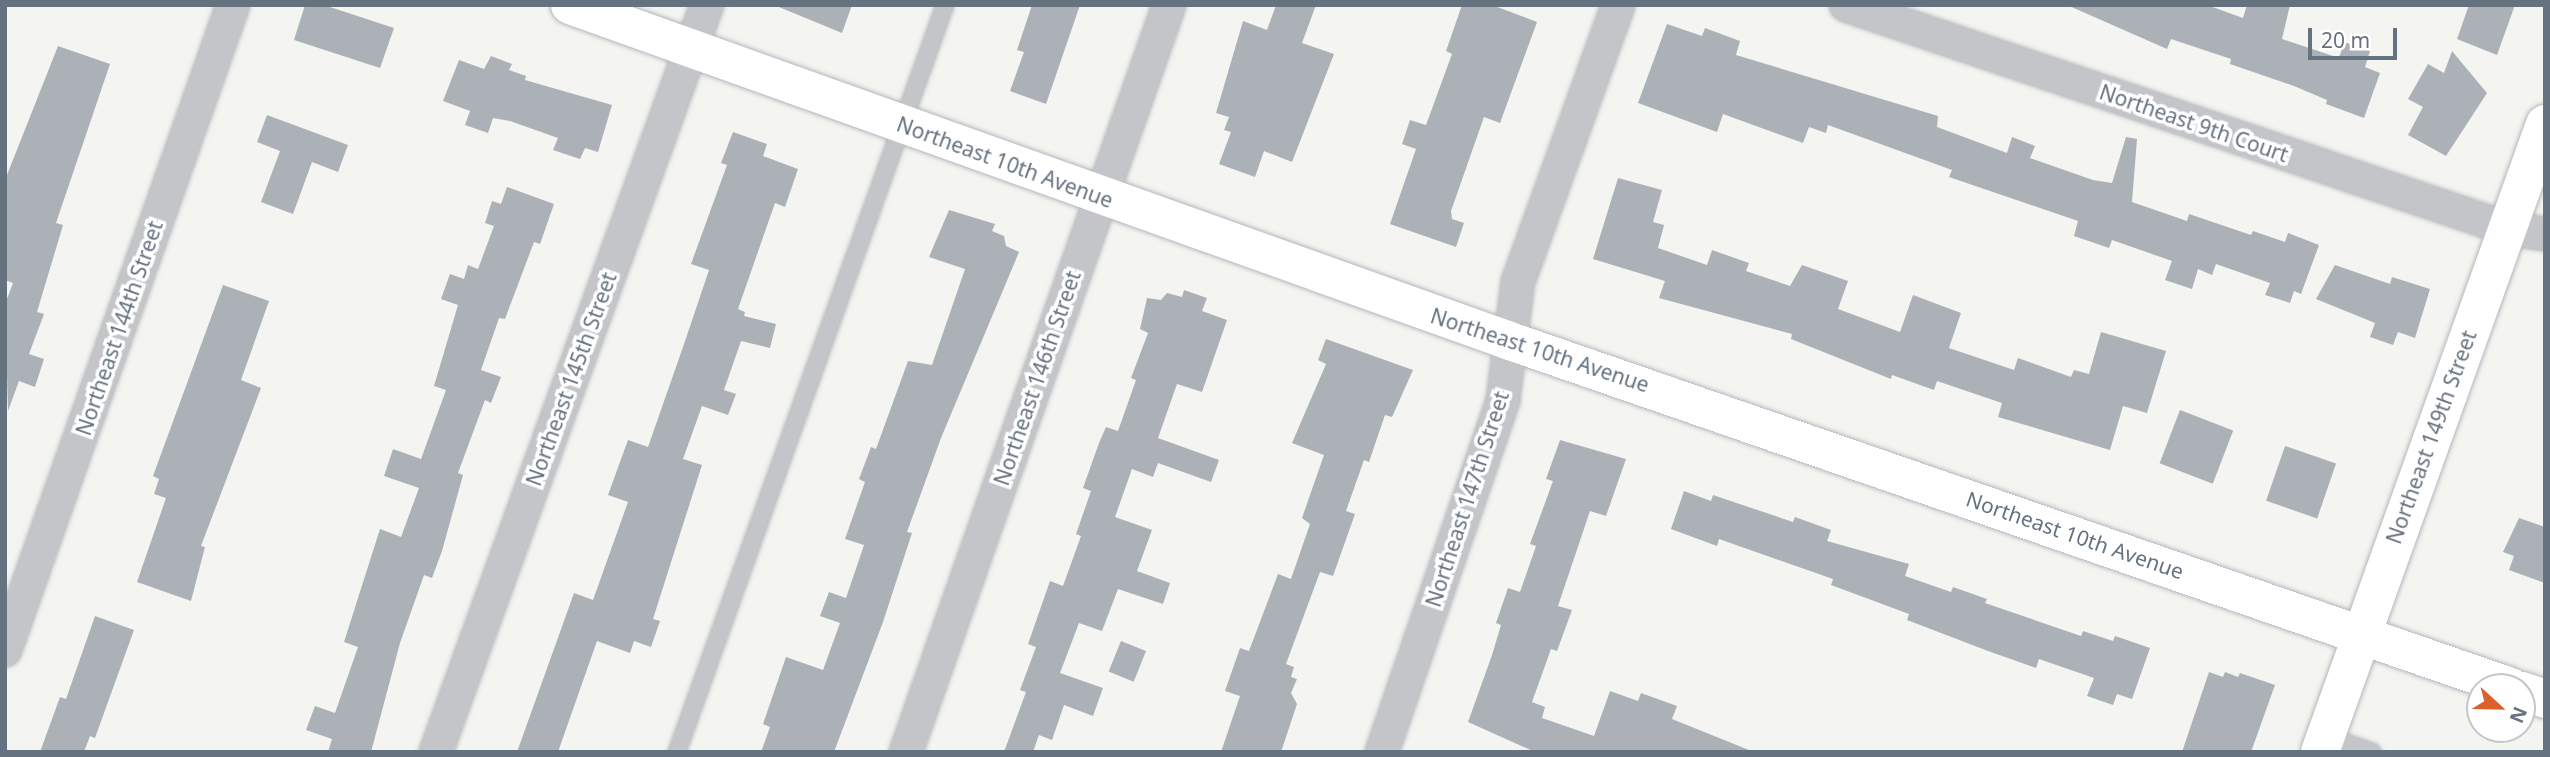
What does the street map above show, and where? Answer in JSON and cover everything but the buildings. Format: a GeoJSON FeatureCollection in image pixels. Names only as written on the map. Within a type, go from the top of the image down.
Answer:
{"type":"FeatureCollection","features":[{"type":"Feature","properties":{"kind":"street","name":"Northeast 144th Street"},"geometry":{"type":"LineString","coordinates":[[5,650],[233,5]]}},
{"type":"Feature","properties":{"kind":"street","name":"Northeast 10th Avenue"},"geometry":{"type":"LineString","coordinates":[[570,5],[1100,197],[2471,673]]}},
{"type":"Feature","properties":{"kind":"street","name":"Northeast 145th Street"},"geometry":{"type":"LineString","coordinates":[[436,752],[707,5]]}},
{"type":"Feature","properties":{"kind":"street","name":"Northeast 146th Street"},"geometry":{"type":"LineString","coordinates":[[906,752],[1169,5]]}},
{"type":"Feature","properties":{"kind":"street","name":"Northeast 147th Street"},"geometry":{"type":"LineString","coordinates":[[1382,752],[1503,400],[1507,340],[1518,282],[1618,5]]}},
{"type":"Feature","properties":{"kind":"street","name":"Northeast 9th Court"},"geometry":{"type":"LineString","coordinates":[[1846,5],[2507,228],[2545,234]]}},
{"type":"Feature","properties":{"kind":"street","name":"Northeast 149th Street"},"geometry":{"type":"LineString","coordinates":[[2323,744],[2360,634],[2545,124]]}},
{"type":"Feature","properties":{"kind":"lane"},"geometry":{"type":"LineString","coordinates":[[677,752],[945,5]]}},
{"type":"Feature","properties":{"kind":"lane"},"geometry":{"type":"LineString","coordinates":[[2323,744],[2372,752]]}}]}
